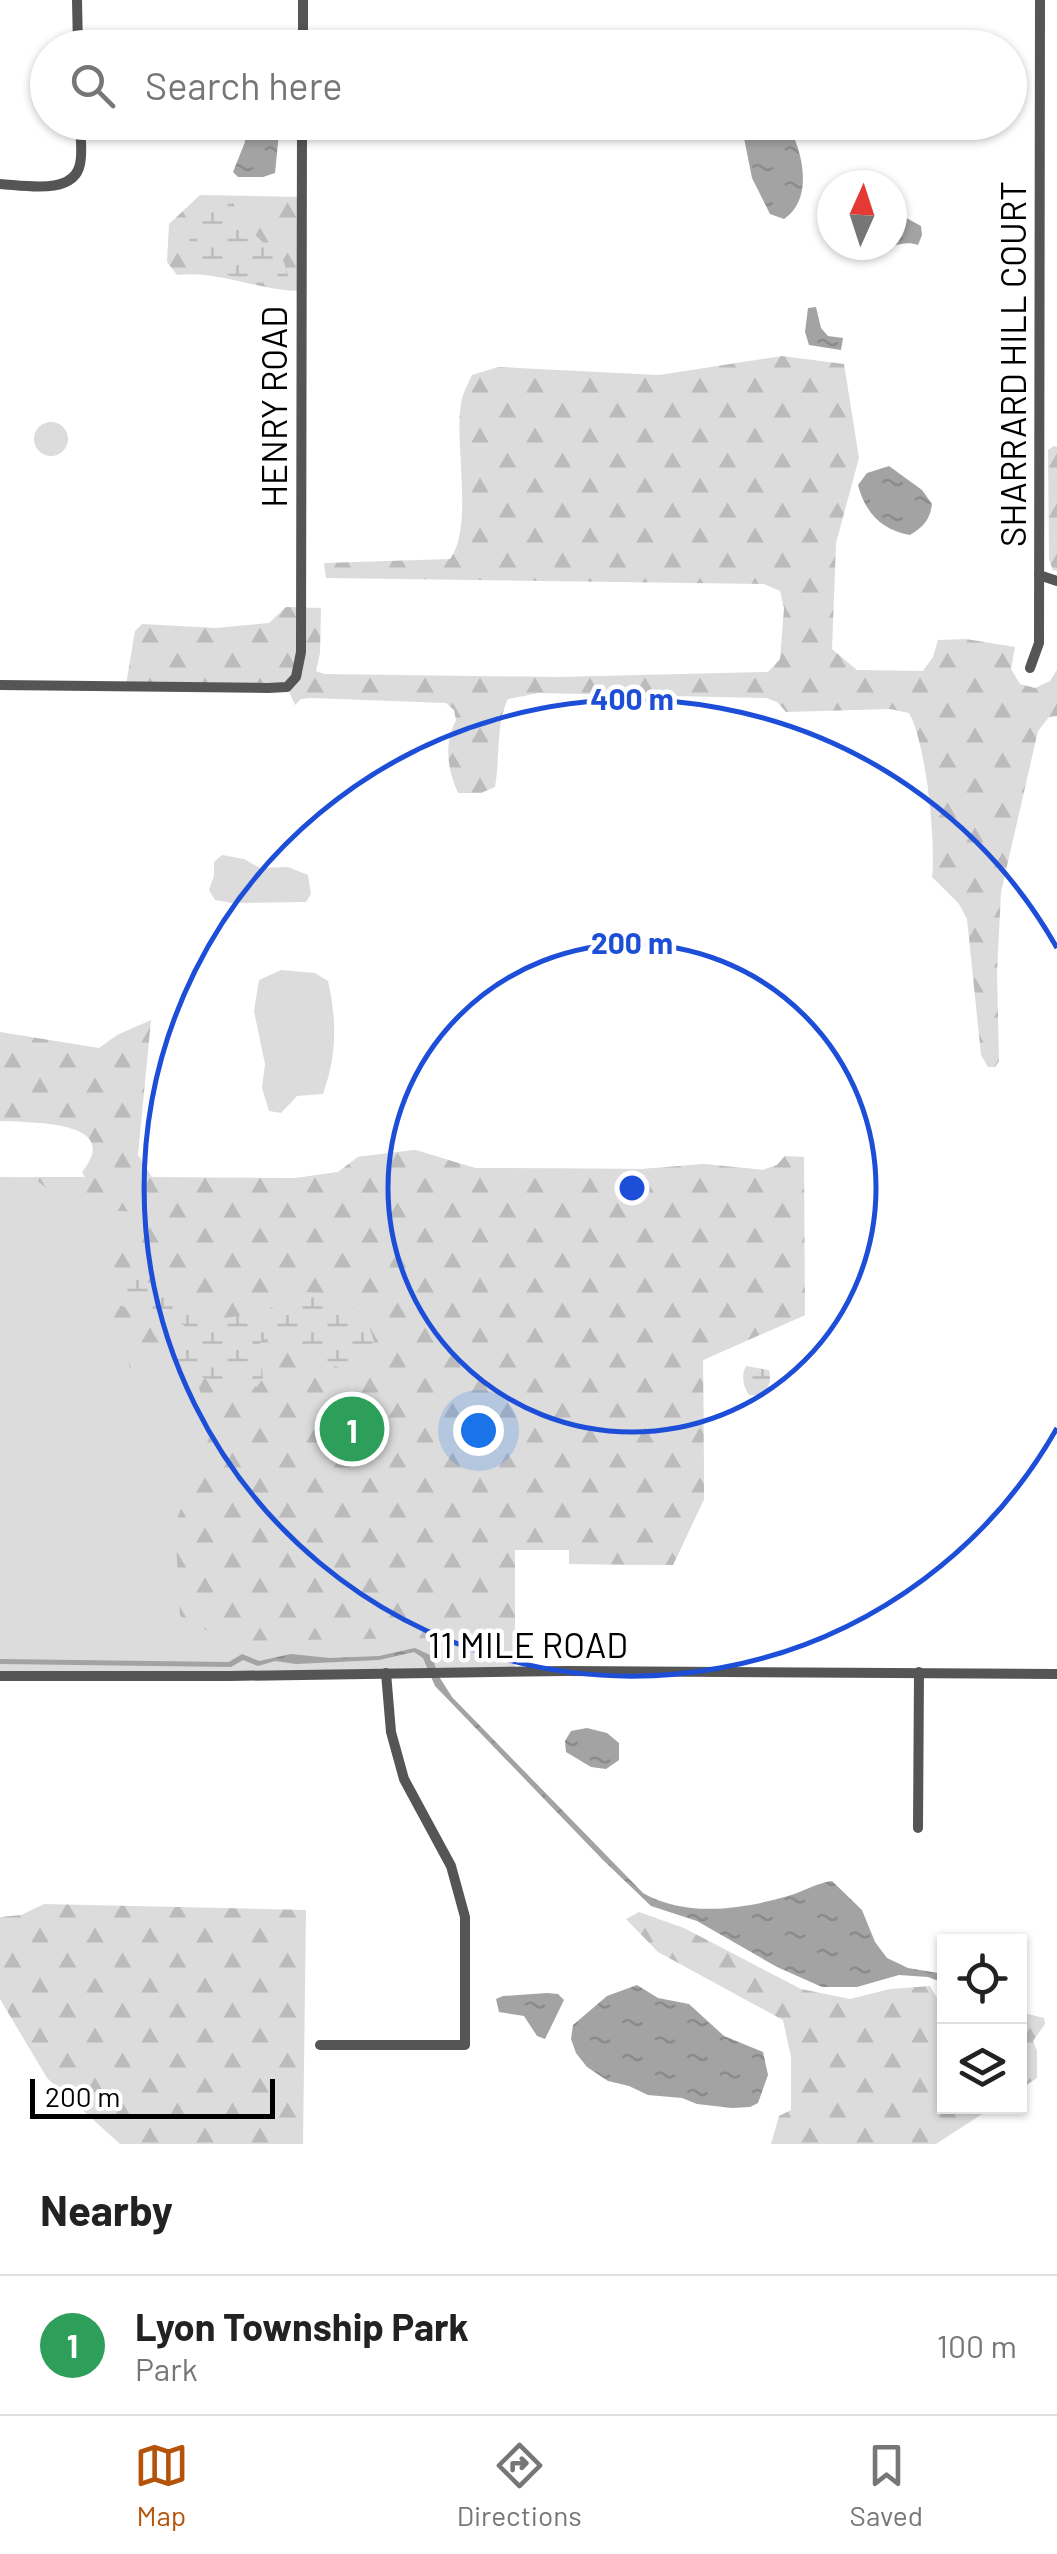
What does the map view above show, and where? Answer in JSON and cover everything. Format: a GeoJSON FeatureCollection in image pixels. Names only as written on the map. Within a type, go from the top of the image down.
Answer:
{"type":"FeatureCollection","features":[{"type":"Feature","properties":{"kind":"street"},"geometry":{"type":"LineString","coordinates":[[78,0],[78,30]]}},
{"type":"Feature","properties":{"kind":"street"},"geometry":{"type":"LineString","coordinates":[[303,0],[303,30]]}},
{"type":"Feature","properties":{"kind":"street","name":"SHARRARD HILL COURT"},"geometry":{"type":"LineString","coordinates":[[1030,668],[1039,643],[1040,0]]}},
{"type":"Feature","properties":{"kind":"street"},"geometry":{"type":"LineString","coordinates":[[0,184],[54,185],[69,180],[80,164],[80,140]]}},
{"type":"Feature","properties":{"kind":"street","name":"HENRY ROAD"},"geometry":{"type":"LineString","coordinates":[[0,685],[287,687],[296,677],[300,652],[302,140]]}},
{"type":"Feature","properties":{"kind":"street"},"geometry":{"type":"LineString","coordinates":[[1039,575],[1057,581]]}},
{"type":"Feature","properties":{"kind":"street","name":"11 MILE ROAD"},"geometry":{"type":"LineString","coordinates":[[0,1676],[422,1672],[1057,1674]]}},
{"type":"Feature","properties":{"kind":"street"},"geometry":{"type":"LineString","coordinates":[[918,1828],[919,1672]]}},
{"type":"Feature","properties":{"kind":"street"},"geometry":{"type":"LineString","coordinates":[[320,2045],[465,2045],[465,1917],[451,1866],[404,1779],[391,1732],[386,1673]]}},
{"type":"Feature","properties":{"kind":"green space"},"geometry":{"type":"Polygon","coordinates":[[[200,195],[301,197],[301,291],[208,275],[177,275],[167,262],[169,224],[200,195]]]}},
{"type":"Feature","properties":{"kind":"green space"},"geometry":{"type":"Polygon","coordinates":[[[215,199],[230,202],[241,211],[254,234],[284,262],[289,280],[270,285],[202,269],[193,263],[189,243],[192,227],[215,199]]]}},
{"type":"Feature","properties":{"kind":"green space"},"geometry":{"type":"Polygon","coordinates":[[[782,356],[844,364],[859,458],[836,543],[832,649],[857,670],[923,671],[938,640],[966,639],[1015,647],[1011,669],[1020,684],[1035,688],[1050,681],[1057,670],[1057,716],[1049,717],[1038,731],[1001,892],[997,972],[999,1061],[995,1067],[988,1067],[981,1055],[967,919],[959,904],[932,877],[928,793],[920,746],[909,713],[890,709],[786,712],[777,702],[766,698],[539,693],[508,699],[500,730],[495,787],[481,793],[458,793],[448,756],[456,720],[454,710],[446,703],[311,698],[301,699],[295,705],[287,687],[126,685],[135,631],[142,624],[215,628],[269,623],[286,607],[321,608],[316,671],[324,674],[558,677],[768,672],[780,659],[784,608],[780,591],[764,584],[326,578],[324,563],[450,559],[461,527],[461,404],[472,375],[498,367],[659,375],[782,356]]]}},
{"type":"Feature","properties":{"kind":"green space"},"geometry":{"type":"Polygon","coordinates":[[[51,422],[63,427],[68,439],[63,451],[51,456],[39,451],[34,439],[39,427],[51,422]]]}},
{"type":"Feature","properties":{"kind":"green space"},"geometry":{"type":"Polygon","coordinates":[[[1054,446],[1057,571],[1049,560],[1048,450],[1054,446]]]}},
{"type":"Feature","properties":{"kind":"green space"},"geometry":{"type":"Polygon","coordinates":[[[222,855],[244,859],[260,868],[288,867],[308,875],[311,894],[306,902],[215,900],[209,890],[214,862],[222,855]]]}},
{"type":"Feature","properties":{"kind":"green space"},"geometry":{"type":"Polygon","coordinates":[[[281,970],[315,973],[328,981],[334,1038],[323,1094],[297,1096],[281,1113],[269,1111],[262,1088],[265,1064],[254,1011],[259,980],[281,970]]]}},
{"type":"Feature","properties":{"kind":"green space"},"geometry":{"type":"Polygon","coordinates":[[[151,1020],[138,1155],[152,1177],[295,1178],[338,1172],[358,1157],[415,1150],[475,1168],[643,1169],[704,1164],[763,1170],[777,1165],[785,1156],[804,1157],[805,1315],[703,1360],[704,1499],[673,1565],[569,1564],[569,1550],[515,1550],[515,1637],[226,1641],[180,1616],[175,1524],[211,1433],[198,1384],[132,1374],[95,1260],[102,1246],[137,1251],[149,1224],[143,1213],[110,1210],[57,1197],[33,1177],[85,1177],[82,1172],[92,1155],[91,1142],[82,1133],[50,1124],[0,1121],[0,1032],[99,1048],[151,1020]]]}},
{"type":"Feature","properties":{"kind":"green space"},"geometry":{"type":"Polygon","coordinates":[[[415,1150],[475,1168],[643,1169],[704,1164],[763,1170],[777,1165],[785,1156],[805,1315],[703,1360],[704,1499],[673,1565],[569,1564],[569,1550],[515,1550],[515,1670],[0,1675],[0,1177],[294,1179],[338,1172],[358,1157],[415,1150]]]}},
{"type":"Feature","properties":{"kind":"green space"},"geometry":{"type":"Polygon","coordinates":[[[128,1278],[155,1284],[221,1319],[264,1311],[309,1292],[342,1299],[367,1320],[374,1341],[368,1362],[357,1372],[345,1370],[269,1336],[259,1344],[263,1378],[257,1387],[185,1375],[152,1364],[148,1350],[157,1345],[197,1341],[192,1332],[175,1320],[121,1306],[112,1289],[128,1278]]]}},
{"type":"Feature","properties":{"kind":"green space"},"geometry":{"type":"Polygon","coordinates":[[[746,1366],[769,1370],[770,1381],[763,1392],[749,1395],[743,1381],[746,1366]]]}},
{"type":"Feature","properties":{"kind":"green space"},"geometry":{"type":"Polygon","coordinates":[[[44,1904],[306,1910],[303,2144],[120,2144],[47,2078],[0,1999],[0,1917],[21,1915],[44,1904]]]}},
{"type":"Feature","properties":{"kind":"green space"},"geometry":{"type":"Polygon","coordinates":[[[639,1912],[684,1928],[801,1989],[850,1999],[890,1989],[930,1986],[937,1998],[937,2114],[982,2114],[936,2144],[771,2144],[779,2116],[791,2110],[791,2057],[783,2020],[658,1952],[626,1919],[639,1912]]]}},
{"type":"Feature","properties":{"kind":"green space"},"geometry":{"type":"Polygon","coordinates":[[[1027,2014],[1044,2018],[1045,2024],[1033,2041],[1037,2078],[1027,2084],[1027,2014]]]}},
{"type":"Feature","properties":{"kind":"water"},"geometry":{"type":"Polygon","coordinates":[[[278,140],[275,173],[238,177],[233,172],[245,142],[278,140]]]}},
{"type":"Feature","properties":{"kind":"water"},"geometry":{"type":"Polygon","coordinates":[[[744,140],[794,140],[801,159],[803,186],[794,210],[784,219],[770,214],[752,178],[744,140]]]}},
{"type":"Feature","properties":{"kind":"water"},"geometry":{"type":"Polygon","coordinates":[[[907,218],[921,226],[922,235],[918,245],[909,243],[907,218]]]}},
{"type":"Feature","properties":{"kind":"water"},"geometry":{"type":"Polygon","coordinates":[[[816,307],[821,328],[828,336],[843,338],[841,350],[809,345],[805,332],[808,308],[816,307]]]}},
{"type":"Feature","properties":{"kind":"water"},"geometry":{"type":"Polygon","coordinates":[[[889,466],[922,490],[932,504],[925,522],[910,535],[891,529],[876,518],[858,485],[867,473],[889,466]]]}},
{"type":"Feature","properties":{"kind":"water"},"geometry":{"type":"Polygon","coordinates":[[[415,1648],[432,1656],[452,1697],[643,1893],[677,1906],[715,1909],[771,1901],[832,1881],[862,1910],[875,1942],[887,1958],[908,1968],[937,1973],[937,1980],[899,1975],[857,1987],[822,1987],[777,1967],[697,1921],[651,1906],[435,1686],[423,1658],[414,1652],[379,1660],[296,1664],[275,1661],[258,1666],[243,1660],[231,1667],[0,1664],[0,1659],[229,1662],[242,1654],[259,1661],[291,1654],[330,1658],[379,1656],[415,1648]]]}},
{"type":"Feature","properties":{"kind":"water"},"geometry":{"type":"Polygon","coordinates":[[[587,1728],[607,1733],[619,1743],[619,1760],[606,1769],[591,1767],[566,1752],[565,1741],[571,1731],[587,1728]]]}},
{"type":"Feature","properties":{"kind":"water"},"geometry":{"type":"Polygon","coordinates":[[[637,1985],[658,1998],[689,2004],[724,2036],[763,2052],[768,2075],[758,2103],[732,2108],[648,2095],[608,2081],[587,2067],[571,2039],[573,2025],[607,1996],[637,1985]]]}},
{"type":"Feature","properties":{"kind":"water"},"geometry":{"type":"Polygon","coordinates":[[[558,1994],[564,2000],[545,2039],[537,2036],[524,2016],[499,2012],[496,1999],[503,1996],[558,1994]]]}},
{"type":"Feature","properties":{"kind":"place","name":"Lyon Township Park"},"geometry":{"type":"Point","coordinates":[352,1429]}}]}
